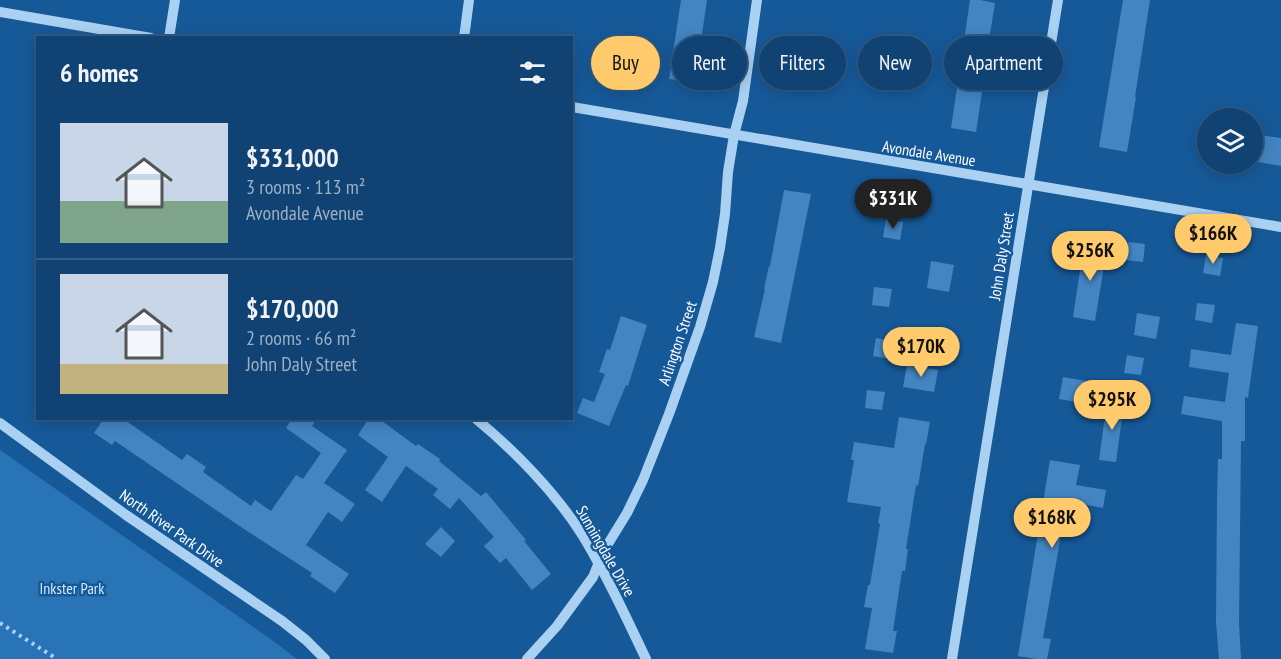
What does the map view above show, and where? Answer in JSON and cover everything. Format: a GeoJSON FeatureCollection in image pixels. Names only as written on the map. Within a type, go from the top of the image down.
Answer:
{"type":"FeatureCollection","features":[{"type":"Feature","properties":{"kind":"street"},"geometry":{"type":"LineString","coordinates":[[169,36],[175,0]]}},
{"type":"Feature","properties":{"kind":"street"},"geometry":{"type":"LineString","coordinates":[[464,36],[469,0]]}},
{"type":"Feature","properties":{"kind":"street","name":"Arlington Street"},"geometry":{"type":"LineString","coordinates":[[527,659],[557,626],[593,577],[603,552],[627,513],[643,480],[669,414],[700,327],[720,248],[728,172],[743,101],[757,0]]}},
{"type":"Feature","properties":{"kind":"street","name":"John Daly Street"},"geometry":{"type":"LineString","coordinates":[[952,659],[1058,0]]}},
{"type":"Feature","properties":{"kind":"street"},"geometry":{"type":"LineString","coordinates":[[0,12],[140,36]]}},
{"type":"Feature","properties":{"kind":"street","name":"Avondale Avenue"},"geometry":{"type":"LineString","coordinates":[[573,107],[1281,227]]}},
{"type":"Feature","properties":{"kind":"street","name":"Sunningdale Drive"},"geometry":{"type":"LineString","coordinates":[[477,420],[513,452],[563,508],[582,535],[616,594],[646,659]]}},
{"type":"Feature","properties":{"kind":"street","name":"North River Park Drive"},"geometry":{"type":"LineString","coordinates":[[0,423],[126,515],[282,621],[325,659]]}},
{"type":"Feature","properties":{"kind":"path"},"geometry":{"type":"LineString","coordinates":[[0,623],[57,659]]}},
{"type":"Feature","properties":{"kind":"green space","name":"Inkster Park"},"geometry":{"type":"Polygon","coordinates":[[[0,450],[272,640],[297,659],[0,659],[0,450]]]}},
{"type":"Feature","properties":{"kind":"building"},"geometry":{"type":"Polygon","coordinates":[[[681,0],[707,0],[702,36],[676,36],[681,0]]]}},
{"type":"Feature","properties":{"kind":"building"},"geometry":{"type":"Polygon","coordinates":[[[970,0],[995,3],[990,36],[965,36],[970,0]]]}},
{"type":"Feature","properties":{"kind":"building"},"geometry":{"type":"Polygon","coordinates":[[[1123,0],[1150,0],[1127,152],[1099,147],[1123,0]]]}},
{"type":"Feature","properties":{"kind":"building"},"geometry":{"type":"Polygon","coordinates":[[[672,59],[672,79],[669,79],[672,59]]]}},
{"type":"Feature","properties":{"kind":"building"},"geometry":{"type":"Polygon","coordinates":[[[957,90],[982,90],[976,132],[951,128],[957,90]]]}},
{"type":"Feature","properties":{"kind":"building"},"geometry":{"type":"Polygon","coordinates":[[[1263,136],[1281,138],[1281,166],[1263,163],[1263,136]]]}},
{"type":"Feature","properties":{"kind":"building"},"geometry":{"type":"Polygon","coordinates":[[[784,190],[811,194],[781,343],[754,337],[784,190]]]}},
{"type":"Feature","properties":{"kind":"building"},"geometry":{"type":"Polygon","coordinates":[[[886,219],[903,222],[900,240],[883,237],[886,219]]]}},
{"type":"Feature","properties":{"kind":"building"},"geometry":{"type":"Polygon","coordinates":[[[1128,242],[1145,244],[1143,262],[1125,260],[1128,242]]]}},
{"type":"Feature","properties":{"kind":"building"},"geometry":{"type":"Polygon","coordinates":[[[1084,244],[1107,248],[1095,321],[1073,317],[1084,244]]]}},
{"type":"Feature","properties":{"kind":"building"},"geometry":{"type":"Polygon","coordinates":[[[1206,255],[1223,258],[1220,276],[1203,273],[1206,255]]]}},
{"type":"Feature","properties":{"kind":"building"},"geometry":{"type":"Polygon","coordinates":[[[931,261],[954,265],[949,292],[927,288],[931,261]]]}},
{"type":"Feature","properties":{"kind":"building"},"geometry":{"type":"Polygon","coordinates":[[[874,287],[892,289],[889,307],[872,305],[874,287]]]}},
{"type":"Feature","properties":{"kind":"building"},"geometry":{"type":"Polygon","coordinates":[[[1197,303],[1215,305],[1212,323],[1195,320],[1197,303]]]}},
{"type":"Feature","properties":{"kind":"building"},"geometry":{"type":"Polygon","coordinates":[[[1137,313],[1160,317],[1156,339],[1134,335],[1137,313]]]}},
{"type":"Feature","properties":{"kind":"building"},"geometry":{"type":"Polygon","coordinates":[[[621,316],[647,325],[628,386],[626,385],[609,426],[577,413],[583,398],[594,402],[605,374],[599,372],[607,349],[610,350],[621,316]]]}},
{"type":"Feature","properties":{"kind":"building"},"geometry":{"type":"Polygon","coordinates":[[[1236,323],[1258,326],[1248,398],[1245,397],[1245,441],[1241,441],[1239,623],[1241,659],[1219,659],[1216,622],[1217,502],[1218,459],[1222,459],[1222,421],[1181,414],[1184,396],[1225,402],[1229,373],[1189,367],[1191,349],[1231,355],[1236,323]]]}},
{"type":"Feature","properties":{"kind":"building"},"geometry":{"type":"Polygon","coordinates":[[[876,338],[893,341],[890,359],[873,356],[876,338]]]}},
{"type":"Feature","properties":{"kind":"building"},"geometry":{"type":"Polygon","coordinates":[[[1127,355],[1144,358],[1141,375],[1124,373],[1127,355]]]}},
{"type":"Feature","properties":{"kind":"building"},"geometry":{"type":"Polygon","coordinates":[[[907,365],[938,370],[934,392],[903,387],[907,365]]]}},
{"type":"Feature","properties":{"kind":"building"},"geometry":{"type":"Polygon","coordinates":[[[1063,377],[1092,382],[1088,404],[1059,399],[1063,377]]]}},
{"type":"Feature","properties":{"kind":"building"},"geometry":{"type":"Polygon","coordinates":[[[867,390],[885,392],[882,410],[865,408],[867,390]]]}},
{"type":"Feature","properties":{"kind":"building"},"geometry":{"type":"Polygon","coordinates":[[[1107,401],[1124,403],[1116,462],[1099,460],[1107,401]]]}},
{"type":"Feature","properties":{"kind":"building"},"geometry":{"type":"Polygon","coordinates":[[[899,417],[930,422],[918,486],[916,485],[905,571],[902,571],[893,631],[897,631],[893,653],[865,649],[872,608],[864,607],[868,585],[870,585],[881,507],[847,502],[854,460],[851,460],[854,442],[894,448],[899,417]]]}},
{"type":"Feature","properties":{"kind":"building"},"geometry":{"type":"Polygon","coordinates":[[[103,420],[125,420],[182,460],[187,454],[206,467],[203,472],[251,506],[255,500],[271,511],[296,475],[303,479],[321,453],[286,428],[291,420],[316,420],[312,426],[347,450],[324,483],[355,504],[342,522],[328,512],[306,545],[349,574],[335,593],[310,576],[312,573],[115,441],[112,445],[94,433],[103,420]]]}},
{"type":"Feature","properties":{"kind":"building"},"geometry":{"type":"Polygon","coordinates":[[[368,420],[381,420],[416,446],[418,444],[440,459],[439,461],[481,496],[486,492],[551,574],[532,590],[506,558],[500,563],[484,546],[494,537],[459,498],[450,509],[433,495],[438,489],[406,466],[382,502],[365,490],[388,457],[358,435],[368,420]]]}},
{"type":"Feature","properties":{"kind":"building"},"geometry":{"type":"Polygon","coordinates":[[[1050,460],[1080,465],[1076,485],[1106,490],[1103,508],[1077,503],[1072,536],[1061,535],[1043,638],[1051,639],[1047,659],[1036,659],[1018,656],[1050,460]]]}},
{"type":"Feature","properties":{"kind":"building"},"geometry":{"type":"Polygon","coordinates":[[[441,527],[455,541],[441,557],[425,544],[441,527]]]}}]}
